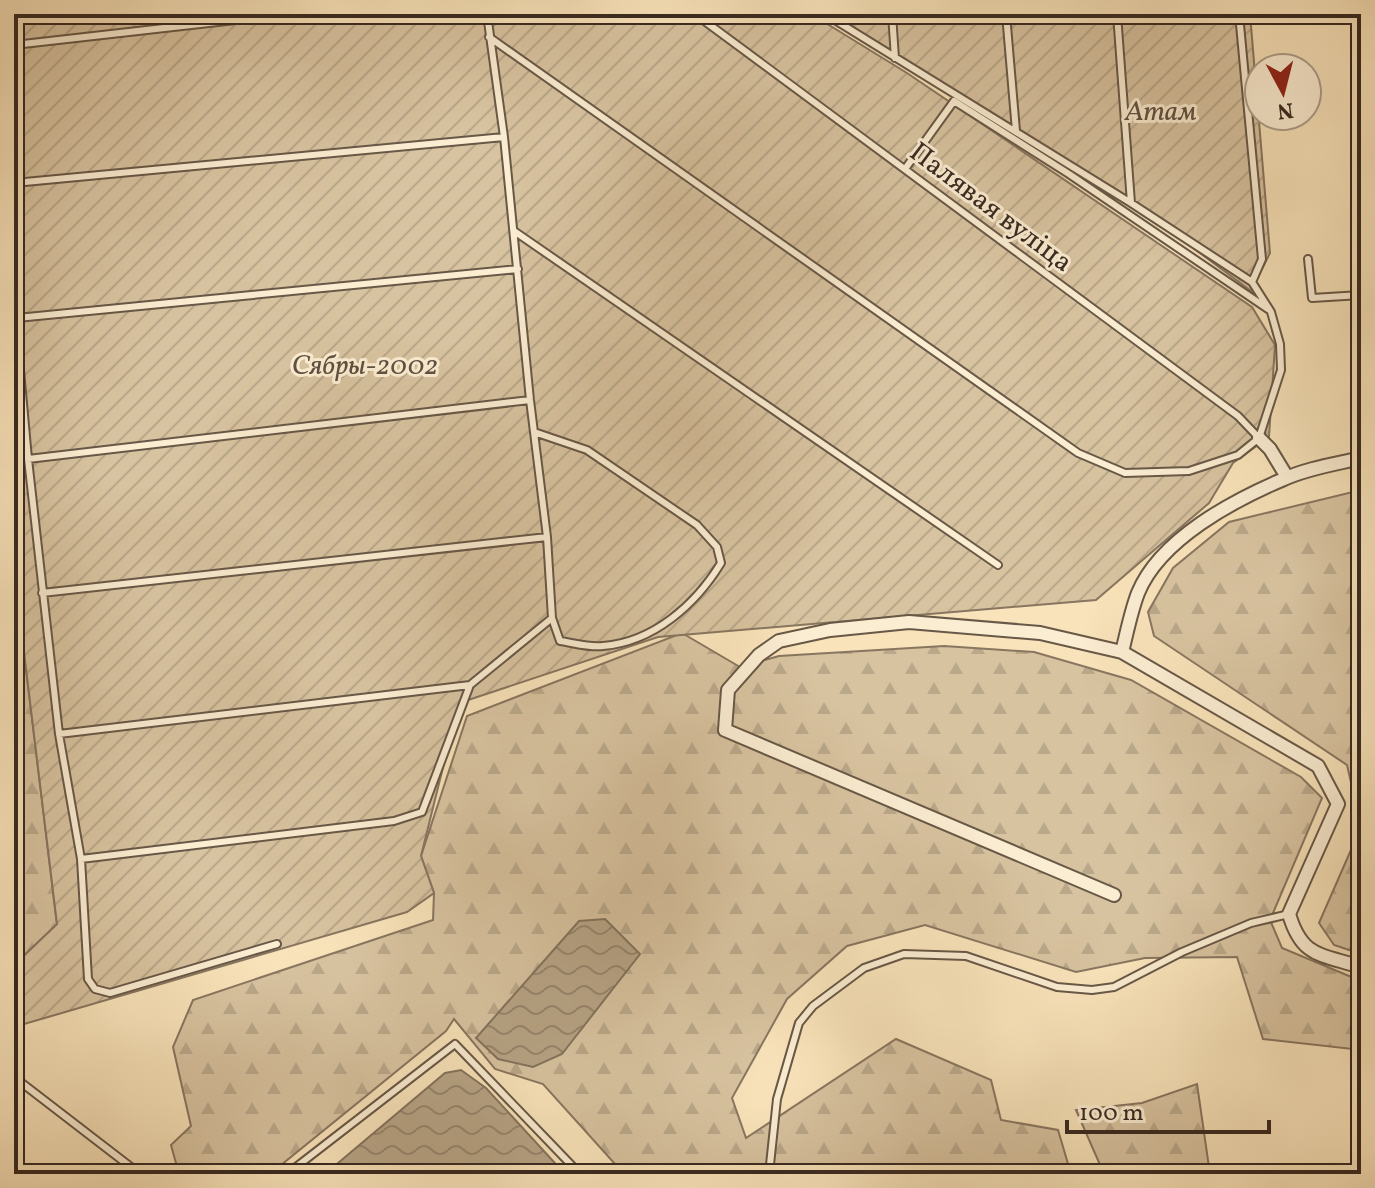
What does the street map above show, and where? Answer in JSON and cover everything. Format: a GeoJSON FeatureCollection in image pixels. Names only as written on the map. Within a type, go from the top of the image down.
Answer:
{"type":"FeatureCollection","features":[{"type":"Feature","properties":{"kind":"street"},"geometry":{"type":"LineString","coordinates":[[1259,438],[1270,449],[1287,477]]}},
{"type":"Feature","properties":{"kind":"street"},"geometry":{"type":"LineString","coordinates":[[1122,652],[1139,591],[1160,558],[1191,531],[1224,509],[1287,477],[1361,458]]}},
{"type":"Feature","properties":{"kind":"street"},"geometry":{"type":"LineString","coordinates":[[1114,895],[725,730],[728,690],[759,655],[779,641],[830,630],[909,622],[1040,633],[1122,652],[1318,766],[1338,804],[1289,914],[1294,931],[1304,947],[1361,967]]}},
{"type":"Feature","properties":{"kind":"lane"},"geometry":{"type":"LineString","coordinates":[[14,45],[288,14]]}},
{"type":"Feature","properties":{"kind":"lane"},"geometry":{"type":"LineString","coordinates":[[487,14],[504,137],[530,400],[547,537],[552,618],[560,641],[602,647],[630,640],[673,619],[708,585],[721,563],[717,547],[697,525],[587,450],[534,432]]}},
{"type":"Feature","properties":{"kind":"lane","name":"Палявая вуліца"},"geometry":{"type":"LineString","coordinates":[[695,14],[1238,416],[1259,438]]}},
{"type":"Feature","properties":{"kind":"lane"},"geometry":{"type":"LineString","coordinates":[[489,37],[1078,453],[1125,473],[1189,471],[1238,455],[1259,438],[1281,370],[1280,344],[1271,312],[1252,282],[1131,203],[825,14]]}},
{"type":"Feature","properties":{"kind":"lane"},"geometry":{"type":"LineString","coordinates":[[892,14],[895,58]]}},
{"type":"Feature","properties":{"kind":"lane"},"geometry":{"type":"LineString","coordinates":[[1006,14],[1016,131]]}},
{"type":"Feature","properties":{"kind":"lane"},"geometry":{"type":"LineString","coordinates":[[1117,14],[1131,203]]}},
{"type":"Feature","properties":{"kind":"lane"},"geometry":{"type":"LineString","coordinates":[[1239,14],[1262,259],[1252,282]]}},
{"type":"Feature","properties":{"kind":"lane"},"geometry":{"type":"LineString","coordinates":[[905,169],[954,101],[1069,174],[1271,312]]}},
{"type":"Feature","properties":{"kind":"lane"},"geometry":{"type":"LineString","coordinates":[[14,183],[504,137]]}},
{"type":"Feature","properties":{"kind":"lane"},"geometry":{"type":"LineString","coordinates":[[514,231],[998,565]]}},
{"type":"Feature","properties":{"kind":"lane"},"geometry":{"type":"LineString","coordinates":[[1308,259],[1312,298],[1361,295]]}},
{"type":"Feature","properties":{"kind":"lane"},"geometry":{"type":"LineString","coordinates":[[17,318],[518,269]]}},
{"type":"Feature","properties":{"kind":"lane"},"geometry":{"type":"LineString","coordinates":[[14,304],[59,734],[81,859],[88,979],[95,989],[110,993],[277,944]]}},
{"type":"Feature","properties":{"kind":"lane"},"geometry":{"type":"LineString","coordinates":[[28,459],[530,400]]}},
{"type":"Feature","properties":{"kind":"lane"},"geometry":{"type":"LineString","coordinates":[[42,593],[547,537]]}},
{"type":"Feature","properties":{"kind":"lane"},"geometry":{"type":"LineString","coordinates":[[81,859],[394,821],[422,812],[470,685],[552,618]]}},
{"type":"Feature","properties":{"kind":"lane"},"geometry":{"type":"LineString","coordinates":[[59,734],[470,685]]}},
{"type":"Feature","properties":{"kind":"lane"},"geometry":{"type":"LineString","coordinates":[[769,1174],[777,1099],[799,1023],[813,1006],[864,968],[904,954],[966,956],[1057,987],[1092,990],[1114,987],[1182,952],[1251,923],[1289,914]]}},
{"type":"Feature","properties":{"kind":"lane"},"geometry":{"type":"LineString","coordinates":[[287,1174],[455,1044],[580,1174]]}},
{"type":"Feature","properties":{"kind":"lane"},"geometry":{"type":"LineString","coordinates":[[14,1077],[140,1174]]}},
{"type":"Feature","properties":{"kind":"green space","name":"Сябры-2002"},"geometry":{"type":"Polygon","coordinates":[[[14,14],[811,14],[907,73],[1252,307],[1275,345],[1269,437],[1233,463],[1209,503],[1096,600],[658,637],[459,703],[421,856],[434,893],[407,912],[14,1027],[14,965],[57,924],[14,570],[14,14]]]}},
{"type":"Feature","properties":{"kind":"green space","name":"Атам"},"geometry":{"type":"Polygon","coordinates":[[[823,14],[1250,14],[1253,52],[1243,52],[1243,132],[1260,132],[1270,253],[1251,291],[1141,209],[823,14]]]}},
{"type":"Feature","properties":{"kind":"green space"},"geometry":{"type":"Polygon","coordinates":[[[1361,490],[1361,826],[1347,765],[1154,636],[1148,612],[1173,568],[1229,522],[1361,490]]]}},
{"type":"Feature","properties":{"kind":"green space"},"geometry":{"type":"Polygon","coordinates":[[[14,570],[57,925],[14,965],[14,570]]]}},
{"type":"Feature","properties":{"kind":"green space"},"geometry":{"type":"Polygon","coordinates":[[[682,633],[740,667],[779,656],[944,646],[1034,652],[1131,680],[1301,777],[1322,798],[1270,920],[1282,948],[1361,981],[1361,1050],[1263,1039],[1237,957],[1145,958],[1076,972],[925,925],[847,946],[787,999],[732,1098],[746,1138],[896,1039],[991,1080],[1001,1120],[1058,1130],[1071,1174],[624,1174],[543,1084],[495,1069],[454,1019],[446,1031],[281,1165],[242,1174],[179,1174],[171,1145],[191,1126],[173,1047],[193,1000],[433,920],[434,893],[421,856],[467,716],[682,633]]]}},
{"type":"Feature","properties":{"kind":"green space"},"geometry":{"type":"Polygon","coordinates":[[[1361,827],[1361,954],[1334,945],[1319,923],[1361,827]]]}},
{"type":"Feature","properties":{"kind":"green space"},"geometry":{"type":"Polygon","coordinates":[[[1197,1084],[1210,1174],[1104,1174],[1076,1110],[1142,1103],[1197,1084]]]}},
{"type":"Feature","properties":{"kind":"water"},"geometry":{"type":"Polygon","coordinates":[[[605,919],[640,954],[562,1054],[533,1067],[498,1059],[476,1038],[579,921],[605,919]]]}},
{"type":"Feature","properties":{"kind":"water"},"geometry":{"type":"Polygon","coordinates":[[[461,1070],[486,1088],[565,1174],[325,1174],[445,1073],[461,1070]]]}}]}
